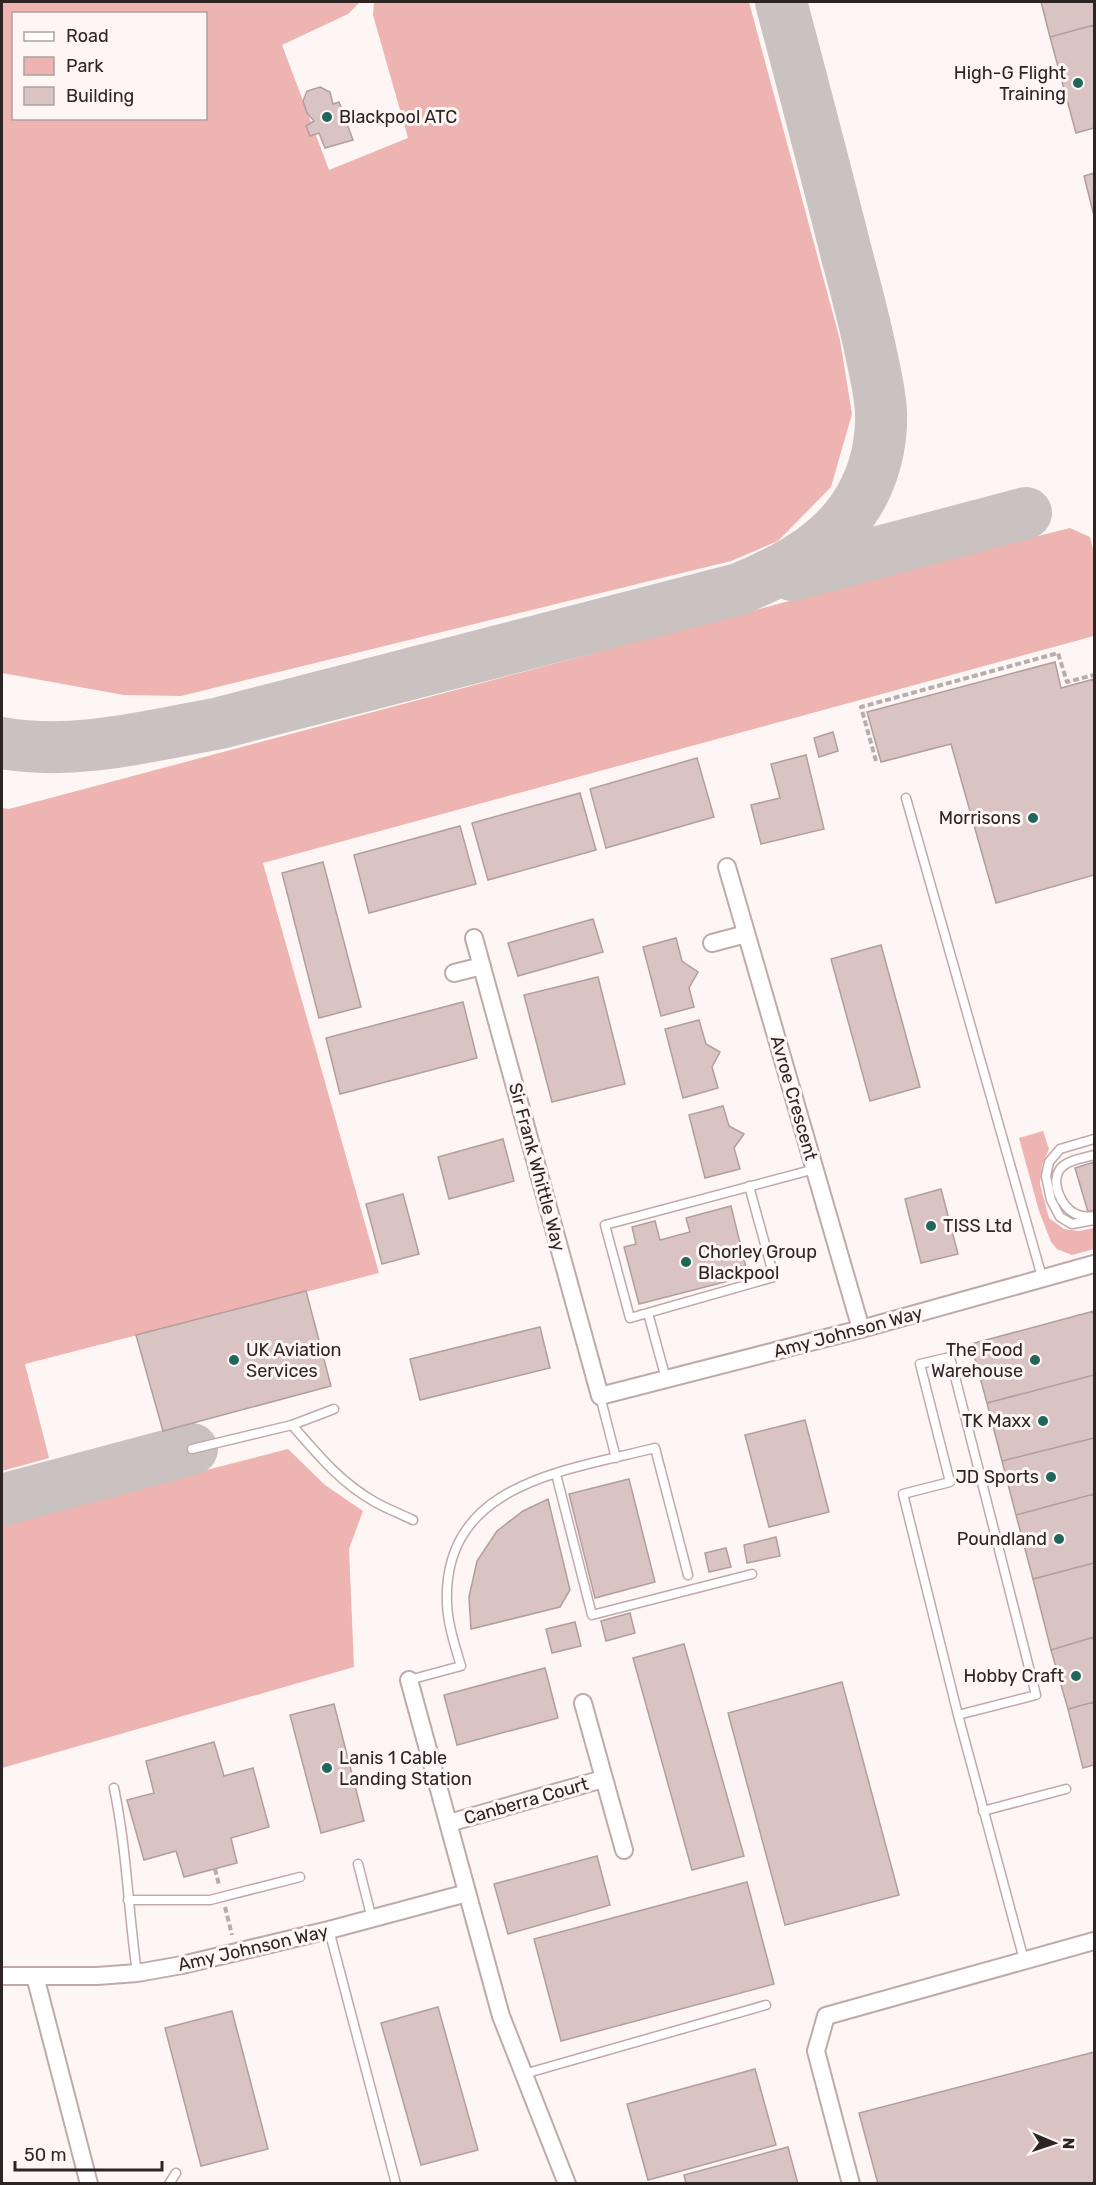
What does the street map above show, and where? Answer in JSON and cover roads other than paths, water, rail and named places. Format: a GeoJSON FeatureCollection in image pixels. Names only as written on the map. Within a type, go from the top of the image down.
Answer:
{"type":"FeatureCollection","features":[{"type":"Feature","properties":{"kind":"street","name":"Avroe Crescent"},"geometry":{"type":"LineString","coordinates":[[727,867],[861,1329]]}},
{"type":"Feature","properties":{"kind":"street"},"geometry":{"type":"LineString","coordinates":[[712,943],[746,934]]}},
{"type":"Feature","properties":{"kind":"street","name":"Sir Frank Whittle Way"},"geometry":{"type":"LineString","coordinates":[[474,938],[600,1396]]}},
{"type":"Feature","properties":{"kind":"street"},"geometry":{"type":"LineString","coordinates":[[454,973],[482,966]]}},
{"type":"Feature","properties":{"kind":"street","name":"Amy Johnson Way"},"geometry":{"type":"LineString","coordinates":[[600,1396],[861,1329],[1095,1264]]}},
{"type":"Feature","properties":{"kind":"street"},"geometry":{"type":"LineString","coordinates":[[409,1680],[501,2016],[524,2073],[562,2183]]}},
{"type":"Feature","properties":{"kind":"street","name":"Canberra Court"},"geometry":{"type":"LineString","coordinates":[[583,1703],[624,1850]]}},
{"type":"Feature","properties":{"kind":"street","name":"Canberra Court"},"geometry":{"type":"LineString","coordinates":[[449,1823],[603,1779]]}},
{"type":"Feature","properties":{"kind":"street","name":"Amy Johnson Way"},"geometry":{"type":"LineString","coordinates":[[2,1976],[97,1976],[136,1973],[182,1965],[329,1930],[467,1893]]}},
{"type":"Feature","properties":{"kind":"street"},"geometry":{"type":"LineString","coordinates":[[851,2184],[816,2051],[826,2016],[1095,1941]]}},
{"type":"Feature","properties":{"kind":"street"},"geometry":{"type":"LineString","coordinates":[[35,1976],[89,2184]]}},
{"type":"Feature","properties":{"kind":"lane"},"geometry":{"type":"LineString","coordinates":[[906,798],[1042,1278]]}},
{"type":"Feature","properties":{"kind":"lane"},"geometry":{"type":"LineString","coordinates":[[1095,1139],[1060,1149],[1049,1162],[1046,1176],[1051,1200],[1060,1217],[1072,1224],[1095,1218]]}},
{"type":"Feature","properties":{"kind":"lane"},"geometry":{"type":"LineString","coordinates":[[1095,1155],[1063,1166],[1059,1171],[1057,1185],[1061,1201],[1068,1210],[1082,1217],[1095,1218]]}},
{"type":"Feature","properties":{"kind":"lane"},"geometry":{"type":"LineString","coordinates":[[749,1186],[774,1276],[630,1318],[605,1225],[749,1186],[814,1169]]}},
{"type":"Feature","properties":{"kind":"lane"},"geometry":{"type":"LineString","coordinates":[[648,1313],[666,1379]]}},
{"type":"Feature","properties":{"kind":"lane"},"geometry":{"type":"LineString","coordinates":[[958,1715],[1036,1695],[950,1357],[920,1364],[950,1482],[903,1494],[958,1715],[1024,1960]]}},
{"type":"Feature","properties":{"kind":"lane"},"geometry":{"type":"LineString","coordinates":[[600,1396],[616,1458]]}},
{"type":"Feature","properties":{"kind":"lane"},"geometry":{"type":"LineString","coordinates":[[192,1449],[292,1425],[334,1409]]}},
{"type":"Feature","properties":{"kind":"lane"},"geometry":{"type":"LineString","coordinates":[[292,1425],[326,1464],[348,1484],[375,1502],[413,1520]]}},
{"type":"Feature","properties":{"kind":"lane"},"geometry":{"type":"LineString","coordinates":[[409,1680],[461,1666],[447,1605],[448,1581],[453,1556],[476,1516],[493,1501],[515,1489],[556,1474],[655,1448],[688,1575]]}},
{"type":"Feature","properties":{"kind":"lane"},"geometry":{"type":"LineString","coordinates":[[556,1474],[592,1615],[752,1574]]}},
{"type":"Feature","properties":{"kind":"lane"},"geometry":{"type":"LineString","coordinates":[[114,1788],[123,1837],[136,1973]]}},
{"type":"Feature","properties":{"kind":"lane"},"geometry":{"type":"LineString","coordinates":[[983,1811],[1066,1789]]}},
{"type":"Feature","properties":{"kind":"lane"},"geometry":{"type":"LineString","coordinates":[[358,1864],[372,1919]]}},
{"type":"Feature","properties":{"kind":"lane"},"geometry":{"type":"LineString","coordinates":[[128,1900],[210,1900],[300,1877]]}},
{"type":"Feature","properties":{"kind":"lane"},"geometry":{"type":"LineString","coordinates":[[329,1930],[396,2184]]}},
{"type":"Feature","properties":{"kind":"lane"},"geometry":{"type":"LineString","coordinates":[[524,2073],[766,2005]]}},
{"type":"Feature","properties":{"kind":"lane"},"geometry":{"type":"LineString","coordinates":[[169,2184],[176,2173]]}},
{"type":"Feature","properties":{"kind":"place","name":"High-G Flight Training"},"geometry":{"type":"Point","coordinates":[1078,83]}},
{"type":"Feature","properties":{"kind":"place","name":"Blackpool ATC"},"geometry":{"type":"Point","coordinates":[327,117]}},
{"type":"Feature","properties":{"kind":"place","name":"Morrisons"},"geometry":{"type":"Point","coordinates":[1033,818]}},
{"type":"Feature","properties":{"kind":"place","name":"TISS Ltd"},"geometry":{"type":"Point","coordinates":[931,1226]}},
{"type":"Feature","properties":{"kind":"place","name":"Chorley Group Blackpool"},"geometry":{"type":"Point","coordinates":[686,1262]}},
{"type":"Feature","properties":{"kind":"place","name":"UK Aviation Services"},"geometry":{"type":"Point","coordinates":[234,1360]}},
{"type":"Feature","properties":{"kind":"place","name":"The Food Warehouse"},"geometry":{"type":"Point","coordinates":[1035,1360]}},
{"type":"Feature","properties":{"kind":"place","name":"TK Maxx"},"geometry":{"type":"Point","coordinates":[1043,1421]}},
{"type":"Feature","properties":{"kind":"place","name":"JD Sports"},"geometry":{"type":"Point","coordinates":[1051,1477]}},
{"type":"Feature","properties":{"kind":"place","name":"Poundland"},"geometry":{"type":"Point","coordinates":[1059,1539]}},
{"type":"Feature","properties":{"kind":"place","name":"Hobby Craft"},"geometry":{"type":"Point","coordinates":[1076,1676]}},
{"type":"Feature","properties":{"kind":"place","name":"Lanis 1 Cable Landing Station"},"geometry":{"type":"Point","coordinates":[327,1768]}}]}
